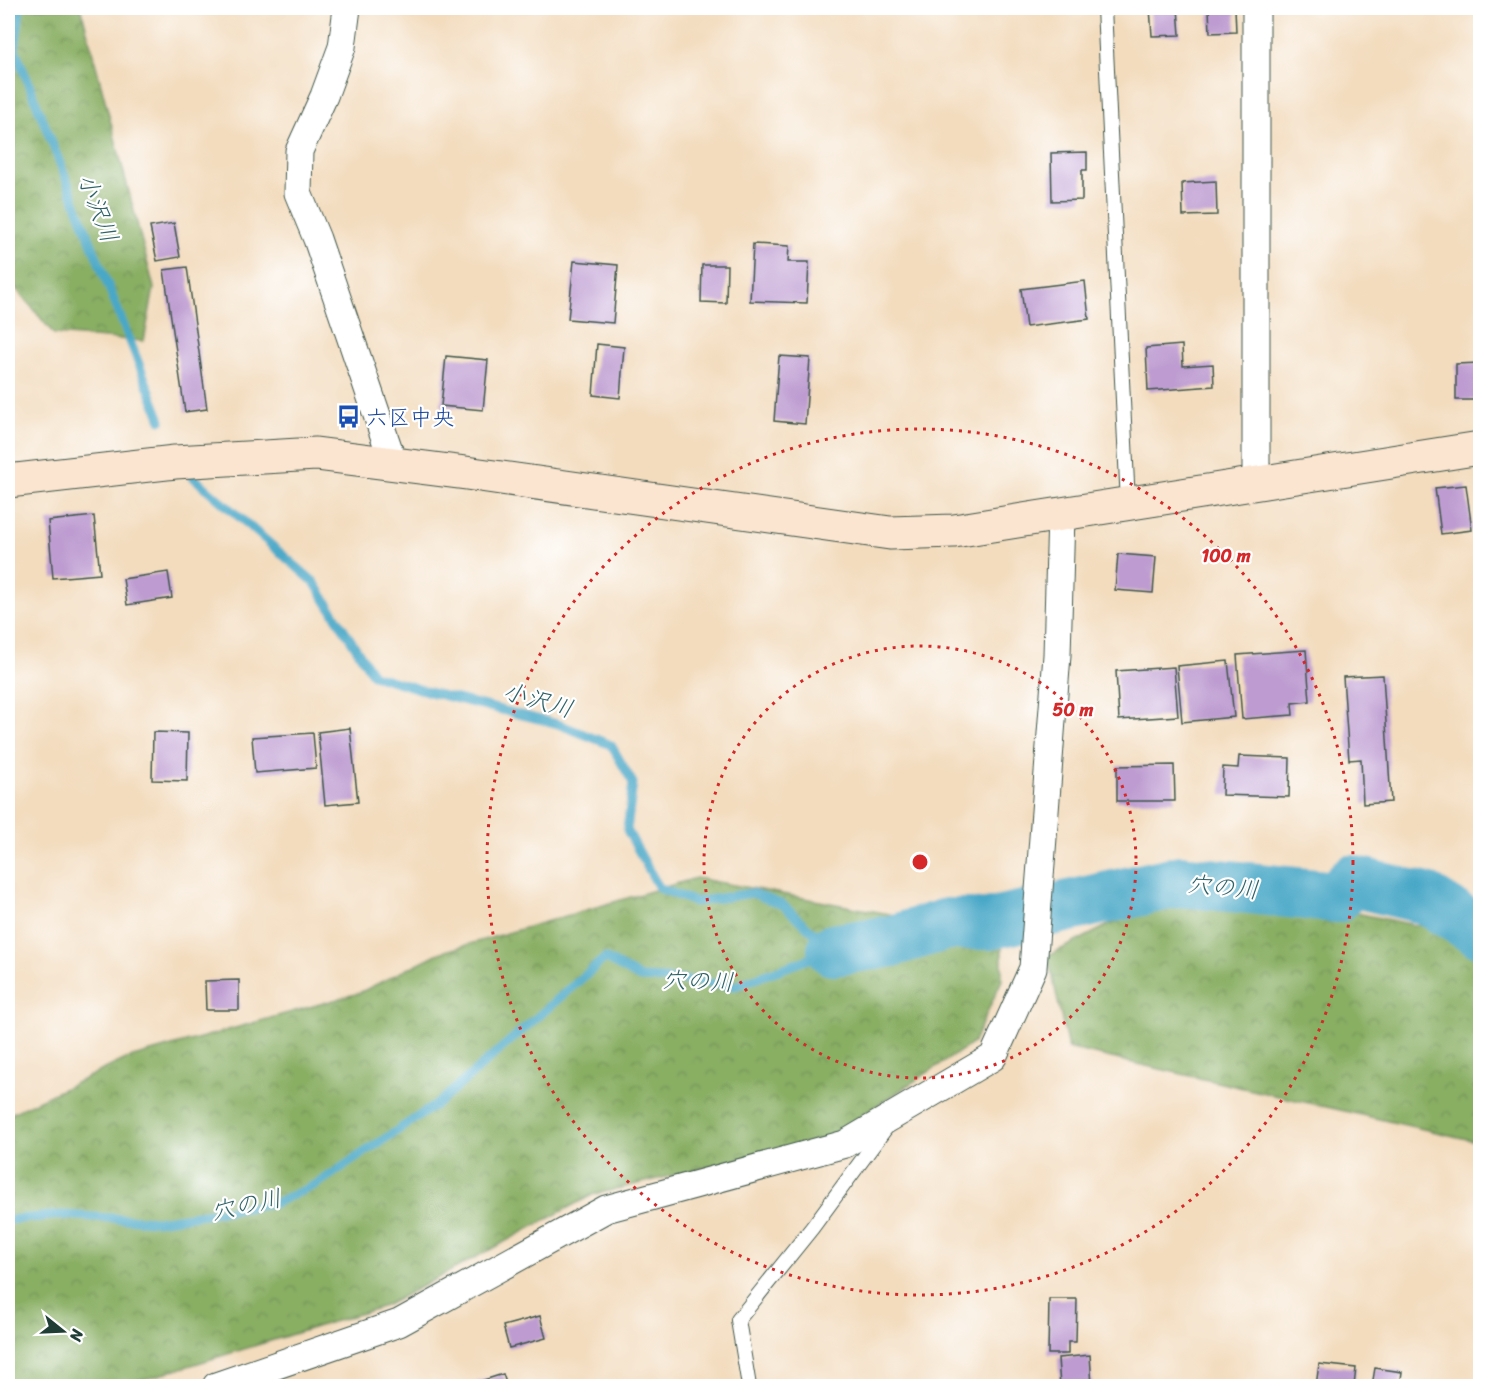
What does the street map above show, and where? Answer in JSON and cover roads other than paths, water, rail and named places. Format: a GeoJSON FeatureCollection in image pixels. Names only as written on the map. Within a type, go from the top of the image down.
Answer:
{"type":"FeatureCollection","features":[{"type":"Feature","properties":{"kind":"street"},"geometry":{"type":"LineString","coordinates":[[347,8],[342,46],[324,96],[299,151],[298,193],[317,239],[394,465]]}},
{"type":"Feature","properties":{"kind":"street"},"geometry":{"type":"LineString","coordinates":[[1256,8],[1256,482]]}},
{"type":"Feature","properties":{"kind":"street"},"geometry":{"type":"LineString","coordinates":[[8,481],[175,462],[316,454],[890,533],[954,531],[1480,448]]}},
{"type":"Feature","properties":{"kind":"street"},"geometry":{"type":"LineString","coordinates":[[216,1386],[399,1323],[606,1209],[845,1144],[993,1058],[1033,968],[1057,656],[1060,515]]}},
{"type":"Feature","properties":{"kind":"lane"},"geometry":{"type":"LineString","coordinates":[[1104,8],[1128,504]]}},
{"type":"Feature","properties":{"kind":"lane"},"geometry":{"type":"LineString","coordinates":[[749,1386],[738,1320],[812,1228],[895,1115]]}},
{"type":"Feature","properties":{"kind":"waterway","name":"小沢川"},"geometry":{"type":"LineString","coordinates":[[20,8],[15,49],[161,420]]}},
{"type":"Feature","properties":{"kind":"waterway","name":"穴の川"},"geometry":{"type":"LineString","coordinates":[[8,1220],[62,1215],[157,1221],[273,1204],[317,1184],[440,1102],[605,958],[640,978],[735,986],[833,950],[783,905],[752,893],[695,902],[659,888],[627,830],[633,783],[611,745],[558,724],[433,693],[373,675],[314,582],[192,476]]}},
{"type":"Feature","properties":{"kind":"waterway","name":"穴の川"},"geometry":{"type":"LineString","coordinates":[[833,950],[892,941],[947,924],[988,924],[1181,881],[1336,897],[1352,881],[1427,899],[1480,932]]}},
{"type":"Feature","properties":{"kind":"place","name":"六区中央"},"geometry":{"type":"Point","coordinates":[348,417]}}]}
